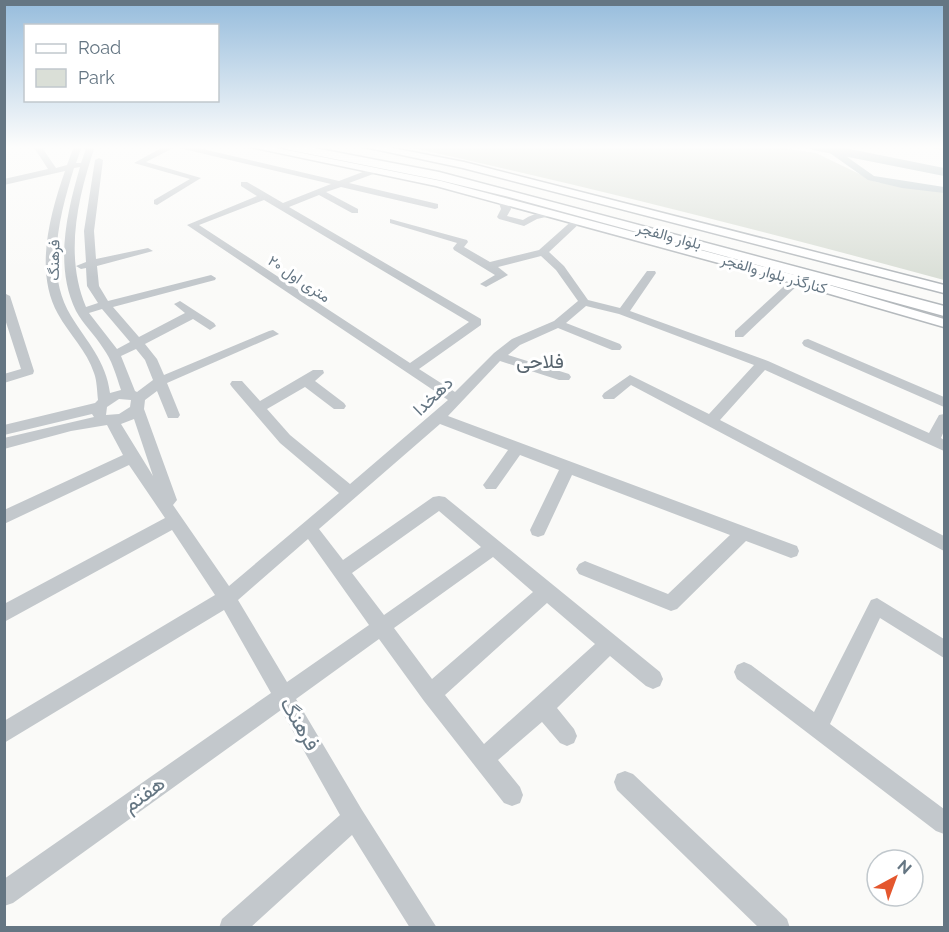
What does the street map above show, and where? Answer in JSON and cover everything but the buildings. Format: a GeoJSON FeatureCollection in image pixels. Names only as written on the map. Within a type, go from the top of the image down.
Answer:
{"type":"FeatureCollection","features":[{"type":"Feature","properties":{"kind":"highway","name":"بلوار والفجر"},"geometry":{"type":"LineString","coordinates":[[495,189],[945,311]]}},
{"type":"Feature","properties":{"kind":"highway","name":"بلوار والفجر"},"geometry":{"type":"LineString","coordinates":[[528,189],[945,300]]}},
{"type":"Feature","properties":{"kind":"main road","name":"کنارگذر بلوار والفجر"},"geometry":{"type":"LineString","coordinates":[[462,189],[797,280],[945,323]]}},
{"type":"Feature","properties":{"kind":"main road","name":"کنارگذر بلوار والفجر"},"geometry":{"type":"LineString","coordinates":[[559,189],[945,289]]}},
{"type":"Feature","properties":{"kind":"street","name":"فرهنگ"},"geometry":{"type":"LineString","coordinates":[[63,189],[58,206],[52,272],[55,294],[100,371],[106,412],[132,458],[227,598],[354,818],[425,927]]}},
{"type":"Feature","properties":{"kind":"street","name":"فرهنگ"},"geometry":{"type":"LineString","coordinates":[[78,189],[74,205],[69,268],[72,289],[82,311],[114,355],[135,400],[176,520]]}},
{"type":"Feature","properties":{"kind":"street"},"geometry":{"type":"LineString","coordinates":[[94,189],[88,231],[93,286],[105,305],[151,359],[173,415]]}},
{"type":"Feature","properties":{"kind":"street"},"geometry":{"type":"LineString","coordinates":[[157,202],[178,189]]}},
{"type":"Feature","properties":{"kind":"street"},"geometry":{"type":"LineString","coordinates":[[254,189],[477,322],[409,370]]}},
{"type":"Feature","properties":{"kind":"street"},"geometry":{"type":"LineString","coordinates":[[283,206],[325,189]]}},
{"type":"Feature","properties":{"kind":"street"},"geometry":{"type":"LineString","coordinates":[[363,189],[435,206]]}},
{"type":"Feature","properties":{"kind":"street"},"geometry":{"type":"LineString","coordinates":[[319,192],[355,211]]}},
{"type":"Feature","properties":{"kind":"street","name":"۲۰ متری اول"},"geometry":{"type":"LineString","coordinates":[[265,196],[187,222],[456,399]]}},
{"type":"Feature","properties":{"kind":"street"},"geometry":{"type":"LineString","coordinates":[[393,220],[463,242],[458,248],[503,275],[486,284]]}},
{"type":"Feature","properties":{"kind":"street"},"geometry":{"type":"LineString","coordinates":[[489,266],[543,252],[578,220]]}},
{"type":"Feature","properties":{"kind":"street"},"geometry":{"type":"LineString","coordinates":[[69,268],[148,251]]}},
{"type":"Feature","properties":{"kind":"street"},"geometry":{"type":"LineString","coordinates":[[543,252],[560,268],[584,302],[623,312],[763,364],[938,443],[945,419]]}},
{"type":"Feature","properties":{"kind":"street"},"geometry":{"type":"LineString","coordinates":[[623,312],[651,273]]}},
{"type":"Feature","properties":{"kind":"street"},"geometry":{"type":"LineString","coordinates":[[82,311],[211,278]]}},
{"type":"Feature","properties":{"kind":"street"},"geometry":{"type":"LineString","coordinates":[[739,334],[797,280]]}},
{"type":"Feature","properties":{"kind":"street"},"geometry":{"type":"LineString","coordinates":[[4,296],[28,371],[4,379]]}},
{"type":"Feature","properties":{"kind":"street","name":"دهخدا"},"geometry":{"type":"LineString","coordinates":[[4,732],[227,598],[438,418],[498,356],[516,342],[558,324],[584,302]]}},
{"type":"Feature","properties":{"kind":"street"},"geometry":{"type":"LineString","coordinates":[[180,304],[210,326]]}},
{"type":"Feature","properties":{"kind":"street"},"geometry":{"type":"LineString","coordinates":[[114,355],[193,314]]}},
{"type":"Feature","properties":{"kind":"street"},"geometry":{"type":"LineString","coordinates":[[558,324],[616,347]]}},
{"type":"Feature","properties":{"kind":"street"},"geometry":{"type":"LineString","coordinates":[[4,430],[106,412],[127,417],[135,400],[161,381],[273,334]]}},
{"type":"Feature","properties":{"kind":"street"},"geometry":{"type":"LineString","coordinates":[[808,344],[945,402]]}},
{"type":"Feature","properties":{"kind":"street"},"geometry":{"type":"LineString","coordinates":[[498,356],[564,377]]}},
{"type":"Feature","properties":{"kind":"street"},"geometry":{"type":"LineString","coordinates":[[711,421],[763,364]]}},
{"type":"Feature","properties":{"kind":"street"},"geometry":{"type":"LineString","coordinates":[[259,408],[318,373]]}},
{"type":"Feature","properties":{"kind":"street"},"geometry":{"type":"LineString","coordinates":[[609,396],[630,378],[945,544]]}},
{"type":"Feature","properties":{"kind":"street"},"geometry":{"type":"LineString","coordinates":[[306,381],[339,406]]}},
{"type":"Feature","properties":{"kind":"street"},"geometry":{"type":"LineString","coordinates":[[237,384],[285,439],[351,494]]}},
{"type":"Feature","properties":{"kind":"street"},"geometry":{"type":"LineString","coordinates":[[4,444],[71,426],[106,412],[117,395],[135,400]]}},
{"type":"Feature","properties":{"kind":"street"},"geometry":{"type":"LineString","coordinates":[[438,418],[791,551]]}},
{"type":"Feature","properties":{"kind":"street"},"geometry":{"type":"LineString","coordinates":[[491,485],[518,447]]}},
{"type":"Feature","properties":{"kind":"street"},"geometry":{"type":"LineString","coordinates":[[4,518],[132,458]]}},
{"type":"Feature","properties":{"kind":"street"},"geometry":{"type":"LineString","coordinates":[[538,530],[568,466]]}},
{"type":"Feature","properties":{"kind":"street"},"geometry":{"type":"LineString","coordinates":[[341,571],[439,502],[653,679]]}},
{"type":"Feature","properties":{"kind":"street"},"geometry":{"type":"LineString","coordinates":[[4,614],[176,520]]}},
{"type":"Feature","properties":{"kind":"street"},"geometry":{"type":"LineString","coordinates":[[310,529],[432,694],[512,795]]}},
{"type":"Feature","properties":{"kind":"street"},"geometry":{"type":"LineString","coordinates":[[585,569],[671,603],[743,533]]}},
{"type":"Feature","properties":{"kind":"street","name":"هفتم"},"geometry":{"type":"LineString","coordinates":[[4,894],[283,694],[493,548]]}},
{"type":"Feature","properties":{"kind":"street"},"geometry":{"type":"LineString","coordinates":[[432,694],[546,592]]}},
{"type":"Feature","properties":{"kind":"street"},"geometry":{"type":"LineString","coordinates":[[818,726],[877,606],[945,649]]}},
{"type":"Feature","properties":{"kind":"street"},"geometry":{"type":"LineString","coordinates":[[483,759],[543,707],[609,644]]}},
{"type":"Feature","properties":{"kind":"street"},"geometry":{"type":"LineString","coordinates":[[744,672],[945,823]]}},
{"type":"Feature","properties":{"kind":"street"},"geometry":{"type":"LineString","coordinates":[[543,707],[567,736]]}},
{"type":"Feature","properties":{"kind":"street"},"geometry":{"type":"LineString","coordinates":[[625,782],[778,927]]}},
{"type":"Feature","properties":{"kind":"street"},"geometry":{"type":"LineString","coordinates":[[231,927],[354,818]]}},
{"type":"Feature","properties":{"kind":"green space"},"geometry":{"type":"Polygon","coordinates":[[[591,189],[944,191],[944,280],[810,244],[591,189]]]}},
{"type":"Feature","properties":{"kind":"waterway"},"geometry":{"type":"LineString","coordinates":[[940,189],[944,190]]}},
{"type":"Feature","properties":{"kind":"district","name":"فلاحی"},"geometry":{"type":"Point","coordinates":[540,361]}}]}
